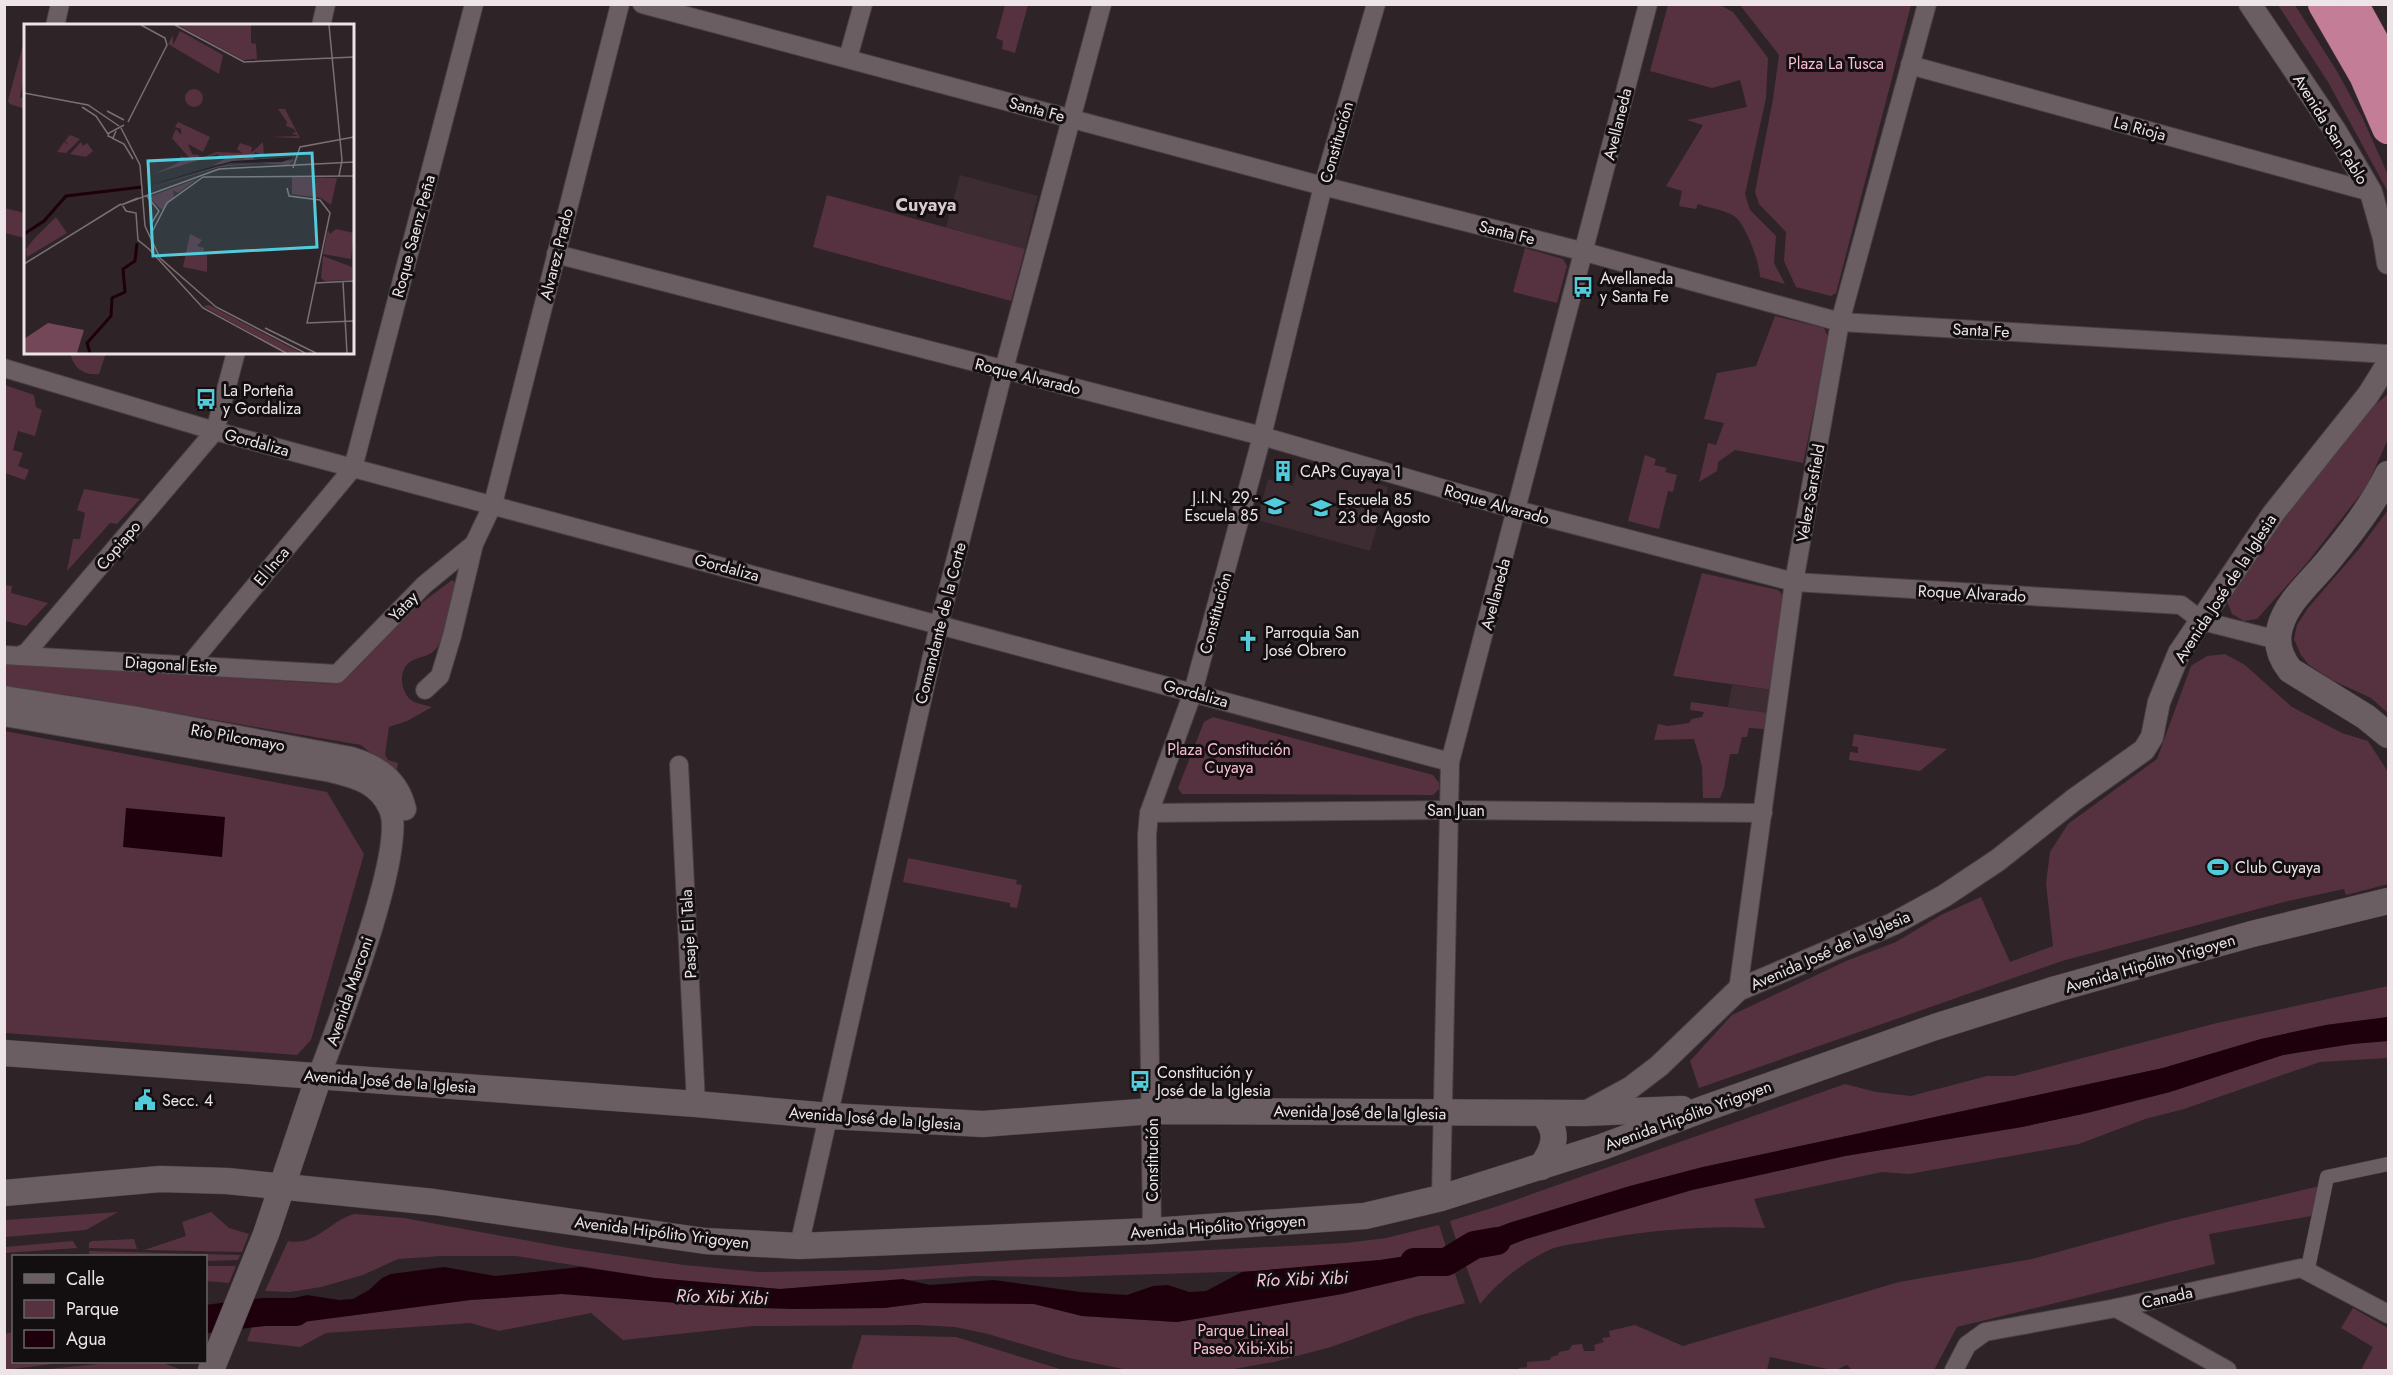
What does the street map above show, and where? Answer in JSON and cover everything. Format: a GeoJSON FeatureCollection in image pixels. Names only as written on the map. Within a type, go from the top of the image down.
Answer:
{"type":"FeatureCollection","features":[{"type":"Feature","properties":{"kind":"highway"},"geometry":{"type":"LineString","coordinates":[[2324,4],[2377,72],[2377,123],[2388,151]]}},
{"type":"Feature","properties":{"kind":"highway"},"geometry":{"type":"LineString","coordinates":[[2352,4],[2377,72],[2388,128]]}},
{"type":"Feature","properties":{"kind":"highway"},"geometry":{"type":"LineString","coordinates":[[2372,4],[2388,27]]}},
{"type":"Feature","properties":{"kind":"main road"},"geometry":{"type":"LineString","coordinates":[[2388,474],[2362,516],[2294,601],[2283,619],[2278,640],[2279,650],[2290,670],[2366,717],[2388,735]]}},
{"type":"Feature","properties":{"kind":"main road","name":"Avenida Hipólito Yrigoyen"},"geometry":{"type":"LineString","coordinates":[[4,1193],[160,1179],[284,1186],[434,1202],[705,1240],[799,1246],[1152,1231],[1365,1216],[1441,1198],[1602,1147],[1935,1027],[2056,989],[2229,940],[2388,901]]}},
{"type":"Feature","properties":{"kind":"main road","name":"Avenida José de la Iglesia"},"geometry":{"type":"LineString","coordinates":[[4,1053],[696,1104],[829,1116],[983,1124],[1152,1111],[1584,1113]]}},
{"type":"Feature","properties":{"kind":"main road","name":"Avenida Marconi"},"geometry":{"type":"LineString","coordinates":[[211,1371],[284,1186],[320,1076]]}},
{"type":"Feature","properties":{"kind":"main road"},"geometry":{"type":"LineString","coordinates":[[1584,1113],[1706,1108]]}},
{"type":"Feature","properties":{"kind":"main road"},"geometry":{"type":"LineString","coordinates":[[1541,1167],[1555,1143],[1553,1127],[1542,1113]]}},
{"type":"Feature","properties":{"kind":"main road"},"geometry":{"type":"LineString","coordinates":[[266,1234],[298,1206],[311,1198],[334,1191]]}},
{"type":"Feature","properties":{"kind":"street"},"geometry":{"type":"LineString","coordinates":[[55,24],[60,4]]}},
{"type":"Feature","properties":{"kind":"street"},"geometry":{"type":"LineString","coordinates":[[321,24],[326,4]]}},
{"type":"Feature","properties":{"kind":"street","name":"Roque Saenz Peña"},"geometry":{"type":"LineString","coordinates":[[353,468],[474,4]]}},
{"type":"Feature","properties":{"kind":"street","name":"Alvarez Prado"},"geometry":{"type":"LineString","coordinates":[[474,544],[493,504],[620,4]]}},
{"type":"Feature","properties":{"kind":"street","name":"Santa Fe"},"geometry":{"type":"LineString","coordinates":[[642,4],[1323,186],[1585,252],[1840,322],[2388,354]]}},
{"type":"Feature","properties":{"kind":"street"},"geometry":{"type":"LineString","coordinates":[[848,58],[863,4]]}},
{"type":"Feature","properties":{"kind":"street","name":"Comandante de la Corte"},"geometry":{"type":"LineString","coordinates":[[799,1246],[869,927],[939,625],[1004,369],[1102,4]]}},
{"type":"Feature","properties":{"kind":"street","name":"Constitución"},"geometry":{"type":"LineString","coordinates":[[1152,1231],[1147,835],[1149,813],[1193,692],[1262,436],[1323,186],[1376,4]]}},
{"type":"Feature","properties":{"kind":"street","name":"Avellaneda"},"geometry":{"type":"LineString","coordinates":[[1441,1198],[1450,762],[1648,4]]}},
{"type":"Feature","properties":{"kind":"street","name":"Velez Sarsfield"},"geometry":{"type":"LineString","coordinates":[[1738,990],[1794,582],[1840,322],[1927,4]]}},
{"type":"Feature","properties":{"kind":"street","name":"Avenida San Pablo"},"geometry":{"type":"LineString","coordinates":[[2250,4],[2336,132],[2371,192],[2384,238],[2388,263]]}},
{"type":"Feature","properties":{"kind":"street","name":"La Rioja"},"geometry":{"type":"LineString","coordinates":[[1910,65],[2371,192]]}},
{"type":"Feature","properties":{"kind":"street","name":"Roque Alvarado"},"geometry":{"type":"LineString","coordinates":[[556,254],[1262,436],[1517,510],[1794,582],[2181,605],[2202,621],[2278,640]]}},
{"type":"Feature","properties":{"kind":"street"},"geometry":{"type":"LineString","coordinates":[[215,431],[235,354]]}},
{"type":"Feature","properties":{"kind":"street","name":"Avenida José de la Iglesia"},"geometry":{"type":"LineString","coordinates":[[1584,1113],[1630,1088],[1659,1066],[1738,990],[1893,924],[1944,896],[1998,860],[2144,750],[2152,737],[2159,702],[2179,653],[2273,514],[2368,394],[2388,363]]}},
{"type":"Feature","properties":{"kind":"street","name":"Gordaliza"},"geometry":{"type":"LineString","coordinates":[[4,368],[215,431],[1450,762]]}},
{"type":"Feature","properties":{"kind":"street","name":"Copiapo"},"geometry":{"type":"LineString","coordinates":[[12,656],[27,652],[215,431]]}},
{"type":"Feature","properties":{"kind":"street","name":"El Inca"},"geometry":{"type":"LineString","coordinates":[[190,664],[353,468]]}},
{"type":"Feature","properties":{"kind":"street"},"geometry":{"type":"LineString","coordinates":[[425,690],[440,676],[474,544]]}},
{"type":"Feature","properties":{"kind":"street","name":"Yatay"},"geometry":{"type":"LineString","coordinates":[[337,674],[423,585],[474,544]]}},
{"type":"Feature","properties":{"kind":"street","name":"Diagonal Este"},"geometry":{"type":"LineString","coordinates":[[12,656],[190,664],[337,674]]}},
{"type":"Feature","properties":{"kind":"street","name":"Río Pilcomayo"},"geometry":{"type":"LineString","coordinates":[[4,697],[288,746],[370,764],[389,779],[403,801],[406,831],[396,849]]}},
{"type":"Feature","properties":{"kind":"street","name":"Río Pilcomayo"},"geometry":{"type":"LineString","coordinates":[[4,715],[297,764],[352,776],[368,782],[382,795],[390,808],[396,849]]}},
{"type":"Feature","properties":{"kind":"street","name":"Pasaje El Tala"},"geometry":{"type":"LineString","coordinates":[[679,765],[696,1104]]}},
{"type":"Feature","properties":{"kind":"street","name":"San Juan"},"geometry":{"type":"LineString","coordinates":[[1149,813],[1449,810],[1763,813]]}},
{"type":"Feature","properties":{"kind":"street","name":"Avenida Marconi"},"geometry":{"type":"LineString","coordinates":[[320,1076],[396,849]]}},
{"type":"Feature","properties":{"kind":"street"},"geometry":{"type":"LineString","coordinates":[[1602,1147],[1629,1129],[1644,1111],[1659,1066]]}},
{"type":"Feature","properties":{"kind":"street"},"geometry":{"type":"LineString","coordinates":[[2388,1166],[2330,1179],[2310,1268],[2308,1268],[2327,1177],[2388,1166]]}},
{"type":"Feature","properties":{"kind":"street","name":"Canada"},"geometry":{"type":"LineString","coordinates":[[1954,1371],[1967,1345],[1986,1332],[2116,1308],[2301,1268],[2388,1314]]}},
{"type":"Feature","properties":{"kind":"street"},"geometry":{"type":"LineString","coordinates":[[2116,1308],[2228,1371]]}},
{"type":"Feature","properties":{"kind":"shaded area"},"geometry":{"type":"Polygon","coordinates":[[[960,175],[1038,196],[1025,249],[946,227],[960,175]]]}},
{"type":"Feature","properties":{"kind":"shaded area","name":"Escuela 85 23 de Agosto"},"geometry":{"type":"Polygon","coordinates":[[[1299,463],[1388,487],[1370,551],[1257,520],[1268,479],[1293,486],[1299,463]]]}},
{"type":"Feature","properties":{"kind":"shaded area"},"geometry":{"type":"Polygon","coordinates":[[[1732,685],[1773,690],[1769,713],[1728,707],[1732,685]]]}},
{"type":"Feature","properties":{"kind":"green space"},"geometry":{"type":"Polygon","coordinates":[[[1005,5],[1028,5],[1015,53],[1002,49],[1003,41],[996,38],[1005,5]]]}},
{"type":"Feature","properties":{"kind":"green space"},"geometry":{"type":"Polygon","coordinates":[[[1668,5],[1720,5],[1733,12],[1768,58],[1766,98],[1745,194],[1750,210],[1776,236],[1774,263],[1785,284],[1760,277],[1758,263],[1739,220],[1722,211],[1698,204],[1696,209],[1679,206],[1682,191],[1666,186],[1703,125],[1687,120],[1747,107],[1740,80],[1712,88],[1650,71],[1668,5]]]}},
{"type":"Feature","properties":{"kind":"green space","name":"Plaza La Tusca"},"geometry":{"type":"Polygon","coordinates":[[[1740,5],[1911,5],[1836,293],[1831,296],[1796,287],[1784,261],[1786,232],[1759,204],[1755,192],[1779,55],[1740,5]]]}},
{"type":"Feature","properties":{"kind":"green space"},"geometry":{"type":"Polygon","coordinates":[[[2278,5],[2295,5],[2338,73],[2363,119],[2388,175],[2388,192],[2328,82],[2278,5]]]}},
{"type":"Feature","properties":{"kind":"green space"},"geometry":{"type":"Polygon","coordinates":[[[24,41],[24,79],[20,97],[24,99],[24,109],[10,104],[8,101],[24,41]]]}},
{"type":"Feature","properties":{"kind":"green space"},"geometry":{"type":"Polygon","coordinates":[[[827,195],[1025,249],[1011,301],[813,247],[827,195]]]}},
{"type":"Feature","properties":{"kind":"green space"},"geometry":{"type":"Polygon","coordinates":[[[4,208],[24,213],[24,238],[5,233],[4,208]]]}},
{"type":"Feature","properties":{"kind":"green space"},"geometry":{"type":"Polygon","coordinates":[[[1525,248],[1563,259],[1567,266],[1557,303],[1513,292],[1525,248]]]}},
{"type":"Feature","properties":{"kind":"green space"},"geometry":{"type":"Polygon","coordinates":[[[1775,316],[1824,328],[1829,339],[1803,463],[1735,450],[1718,462],[1717,471],[1699,482],[1708,443],[1716,445],[1724,423],[1704,419],[1717,373],[1756,366],[1775,316]]]}},
{"type":"Feature","properties":{"kind":"green space"},"geometry":{"type":"Polygon","coordinates":[[[70,354],[106,354],[99,374],[88,374],[74,363],[70,354]]]}},
{"type":"Feature","properties":{"kind":"green space"},"geometry":{"type":"Polygon","coordinates":[[[5,385],[34,395],[36,407],[42,410],[35,436],[18,431],[13,450],[23,453],[18,466],[29,470],[25,480],[5,473],[5,385]]]}},
{"type":"Feature","properties":{"kind":"green space"},"geometry":{"type":"Polygon","coordinates":[[[2388,394],[2388,439],[2367,486],[2306,564],[2257,619],[2244,621],[2232,614],[2227,601],[2235,582],[2370,409],[2388,394]]]}},
{"type":"Feature","properties":{"kind":"green space"},"geometry":{"type":"Polygon","coordinates":[[[1645,455],[1656,459],[1654,465],[1667,468],[1665,472],[1677,475],[1673,492],[1668,491],[1659,529],[1628,521],[1645,455]]]}},
{"type":"Feature","properties":{"kind":"green space"},"geometry":{"type":"Polygon","coordinates":[[[84,489],[140,499],[117,524],[110,523],[67,571],[73,539],[80,539],[85,513],[77,510],[84,489]]]}},
{"type":"Feature","properties":{"kind":"green space"},"geometry":{"type":"Polygon","coordinates":[[[2388,510],[2388,713],[2371,698],[2332,680],[2309,665],[2301,655],[2294,639],[2297,625],[2308,608],[2359,549],[2388,510]]]}},
{"type":"Feature","properties":{"kind":"green space"},"geometry":{"type":"Polygon","coordinates":[[[1702,573],[1778,590],[1786,599],[1773,690],[1673,676],[1702,573]]]}},
{"type":"Feature","properties":{"kind":"green space"},"geometry":{"type":"Polygon","coordinates":[[[452,580],[457,584],[438,646],[429,654],[410,662],[403,671],[402,683],[410,699],[432,707],[407,721],[389,727],[385,755],[388,760],[398,763],[396,774],[361,745],[69,695],[5,687],[5,664],[334,684],[350,675],[415,608],[452,580]]]}},
{"type":"Feature","properties":{"kind":"green space"},"geometry":{"type":"Polygon","coordinates":[[[4,585],[12,586],[11,593],[48,603],[26,626],[5,621],[4,585]]]}},
{"type":"Feature","properties":{"kind":"green space","name":"Club Cuyaya"},"geometry":{"type":"Polygon","coordinates":[[[2225,654],[2245,665],[2292,707],[2342,733],[2368,741],[2388,772],[2388,884],[2346,895],[2344,889],[2284,902],[2062,961],[1699,1088],[1690,1061],[1732,1015],[1846,961],[1896,942],[1941,915],[1981,897],[2010,962],[2053,946],[2046,883],[2050,852],[2068,824],[2157,759],[2191,666],[2207,656],[2225,654]]]}},
{"type":"Feature","properties":{"kind":"green space"},"geometry":{"type":"Polygon","coordinates":[[[1691,702],[1769,713],[1764,729],[1749,728],[1747,737],[1742,737],[1738,754],[1730,754],[1720,798],[1703,798],[1702,766],[1694,739],[1654,740],[1658,724],[1668,726],[1689,723],[1692,719],[1702,717],[1704,712],[1690,710],[1691,702]]]}},
{"type":"Feature","properties":{"kind":"green space","name":"Plaza Constitución Cuyaya"},"geometry":{"type":"Polygon","coordinates":[[[1213,717],[1433,775],[1439,783],[1439,789],[1433,795],[1182,794],[1178,788],[1204,722],[1213,717]]]}},
{"type":"Feature","properties":{"kind":"green space"},"geometry":{"type":"Polygon","coordinates":[[[5,731],[327,792],[364,854],[311,1040],[297,1055],[5,1033],[5,731]]]}},
{"type":"Feature","properties":{"kind":"green space"},"geometry":{"type":"Polygon","coordinates":[[[1854,734],[1947,749],[1920,771],[1849,760],[1850,752],[1858,753],[1858,747],[1852,746],[1854,734]]]}},
{"type":"Feature","properties":{"kind":"green space"},"geometry":{"type":"Polygon","coordinates":[[[908,858],[1017,880],[1016,884],[1022,885],[1017,908],[1010,907],[1010,903],[903,882],[908,858]]]}},
{"type":"Feature","properties":{"kind":"green space"},"geometry":{"type":"Polygon","coordinates":[[[2388,986],[2388,1017],[2326,1025],[2261,1039],[2163,1068],[1703,1167],[1630,1186],[1509,1223],[1457,1243],[1450,1221],[1845,1084],[1876,1092],[1911,1096],[1987,1076],[2014,1076],[2217,1023],[2388,986]]]}},
{"type":"Feature","properties":{"kind":"green space"},"geometry":{"type":"Polygon","coordinates":[[[2388,1041],[2388,1058],[2320,1062],[2184,1109],[2145,1119],[2079,1144],[1909,1174],[1882,1172],[1754,1199],[1765,1228],[1675,1229],[1630,1234],[1558,1247],[1520,1267],[1503,1280],[1480,1304],[1466,1266],[1483,1256],[1526,1239],[1692,1190],[1845,1156],[2022,1127],[2087,1113],[2170,1092],[2283,1055],[2388,1041]]]}},
{"type":"Feature","properties":{"kind":"green space"},"geometry":{"type":"Polygon","coordinates":[[[2324,1185],[2317,1215],[2209,1234],[2215,1264],[1957,1327],[1934,1370],[1852,1370],[1847,1365],[1832,1370],[1770,1357],[1767,1370],[1519,1370],[1519,1368],[1527,1367],[1527,1362],[1550,1360],[1559,1352],[1569,1350],[1572,1345],[1582,1344],[1584,1351],[1595,1351],[1594,1345],[1604,1342],[1602,1338],[1610,1337],[1609,1331],[1635,1325],[1683,1346],[1899,1282],[2032,1259],[2167,1222],[2324,1185]]]}},
{"type":"Feature","properties":{"kind":"green space"},"geometry":{"type":"Polygon","coordinates":[[[118,1212],[86,1230],[5,1237],[5,1220],[118,1212]]]}},
{"type":"Feature","properties":{"kind":"green space"},"geometry":{"type":"Polygon","coordinates":[[[211,1212],[229,1228],[249,1234],[242,1252],[144,1250],[186,1236],[182,1222],[211,1212]]]}},
{"type":"Feature","properties":{"kind":"green space","name":"Parque Lineal Paseo Xibi-Xibi"},"geometry":{"type":"Polygon","coordinates":[[[355,1214],[404,1218],[568,1248],[684,1265],[759,1272],[881,1270],[1033,1259],[1346,1243],[1386,1238],[1439,1225],[1447,1250],[1380,1260],[1258,1271],[1061,1277],[973,1276],[780,1289],[655,1278],[516,1256],[441,1256],[398,1259],[363,1275],[321,1287],[290,1292],[265,1291],[288,1241],[307,1240],[338,1221],[355,1214]]]}},
{"type":"Feature","properties":{"kind":"green space"},"geometry":{"type":"Polygon","coordinates":[[[134,1239],[137,1249],[89,1248],[89,1243],[92,1241],[134,1239]]]}},
{"type":"Feature","properties":{"kind":"green space"},"geometry":{"type":"Polygon","coordinates":[[[73,1241],[77,1248],[5,1253],[5,1247],[73,1241]]]}},
{"type":"Feature","properties":{"kind":"green space"},"geometry":{"type":"Polygon","coordinates":[[[89,1251],[240,1255],[238,1260],[207,1261],[207,1255],[89,1255],[89,1251]]]}},
{"type":"Feature","properties":{"kind":"green space"},"geometry":{"type":"Polygon","coordinates":[[[207,1266],[236,1266],[229,1283],[207,1281],[207,1266]]]}},
{"type":"Feature","properties":{"kind":"green space","name":"Parque Lineal Paseo Xibi-Xibi"},"geometry":{"type":"Polygon","coordinates":[[[1453,1268],[1465,1303],[1414,1317],[1331,1347],[1274,1362],[1228,1370],[1128,1370],[1069,1358],[988,1334],[955,1327],[917,1325],[753,1326],[623,1340],[591,1313],[499,1331],[470,1323],[326,1333],[300,1347],[247,1341],[253,1324],[272,1326],[470,1300],[562,1294],[730,1307],[795,1309],[884,1308],[923,1303],[1034,1304],[1082,1316],[1177,1322],[1342,1294],[1453,1268]]]}},
{"type":"Feature","properties":{"kind":"green space"},"geometry":{"type":"Polygon","coordinates":[[[2353,1308],[2388,1328],[2388,1370],[2361,1370],[2373,1347],[2341,1328],[2353,1308]]]}},
{"type":"Feature","properties":{"kind":"green space"},"geometry":{"type":"Polygon","coordinates":[[[12,1332],[12,1363],[60,1363],[5,1370],[5,1334],[12,1332]]]}},
{"type":"Feature","properties":{"kind":"green space"},"geometry":{"type":"Polygon","coordinates":[[[862,1335],[956,1337],[1063,1370],[851,1370],[862,1335]]]}},
{"type":"Feature","properties":{"kind":"green space"},"geometry":{"type":"Polygon","coordinates":[[[163,1363],[182,1370],[39,1370],[99,1364],[163,1363]]]}},
{"type":"Feature","properties":{"kind":"water"},"geometry":{"type":"Polygon","coordinates":[[[126,808],[225,817],[222,857],[123,847],[126,808]]]}},
{"type":"Feature","properties":{"kind":"water"},"geometry":{"type":"Polygon","coordinates":[[[2388,1017],[2388,1041],[2283,1055],[2170,1092],[2087,1113],[2022,1127],[1845,1156],[1692,1190],[1526,1239],[1483,1256],[1466,1266],[1457,1243],[1509,1223],[1630,1186],[1703,1167],[2163,1068],[2261,1039],[2326,1025],[2388,1017]]]}},
{"type":"Feature","properties":{"kind":"water"},"geometry":{"type":"Polygon","coordinates":[[[1447,1250],[1453,1268],[1342,1294],[1177,1322],[1082,1316],[1034,1304],[923,1303],[884,1308],[795,1309],[730,1307],[562,1294],[470,1300],[272,1326],[253,1324],[259,1306],[307,1295],[339,1300],[353,1299],[391,1274],[444,1267],[495,1276],[581,1267],[655,1278],[780,1289],[903,1279],[930,1285],[994,1280],[1080,1292],[1127,1295],[1153,1286],[1168,1285],[1189,1292],[1206,1291],[1242,1272],[1380,1260],[1447,1250]]]}},
{"type":"Feature","properties":{"kind":"waterway","name":"Río Xibi Xibi"},"geometry":{"type":"LineString","coordinates":[[1414,1262],[1446,1262],[1474,1245],[1497,1241]]}},
{"type":"Feature","properties":{"kind":"waterway","name":"Río Xibi Xibi"},"geometry":{"type":"LineString","coordinates":[[207,1319],[264,1312],[296,1312]]}},
{"type":"Feature","properties":{"kind":"place","name":"Avellaneda y Santa Fe"},"geometry":{"type":"Point","coordinates":[1583,287]}},
{"type":"Feature","properties":{"kind":"place","name":"La Porteña y Gordaliza"},"geometry":{"type":"Point","coordinates":[206,399]}},
{"type":"Feature","properties":{"kind":"place","name":"CAPs Cuyaya 1"},"geometry":{"type":"Point","coordinates":[1283,471]}},
{"type":"Feature","properties":{"kind":"place","name":"J.I.N. 29 - Escuela 85"},"geometry":{"type":"Point","coordinates":[1275,506]}},
{"type":"Feature","properties":{"kind":"place","name":"Escuela 85 23 de Agosto"},"geometry":{"type":"Point","coordinates":[1321,508]}},
{"type":"Feature","properties":{"kind":"place","name":"Parroquia San José Obrero"},"geometry":{"type":"Point","coordinates":[1248,641]}},
{"type":"Feature","properties":{"kind":"place","name":"Club Cuyaya"},"geometry":{"type":"Point","coordinates":[2218,867]}},
{"type":"Feature","properties":{"kind":"place","name":"Constitución y José de la Iglesia"},"geometry":{"type":"Point","coordinates":[1140,1081]}},
{"type":"Feature","properties":{"kind":"place","name":"Secc. 4"},"geometry":{"type":"Point","coordinates":[145,1100]}},
{"type":"Feature","properties":{"kind":"district","name":"Cuyaya"},"geometry":{"type":"Point","coordinates":[926,205]}}]}
